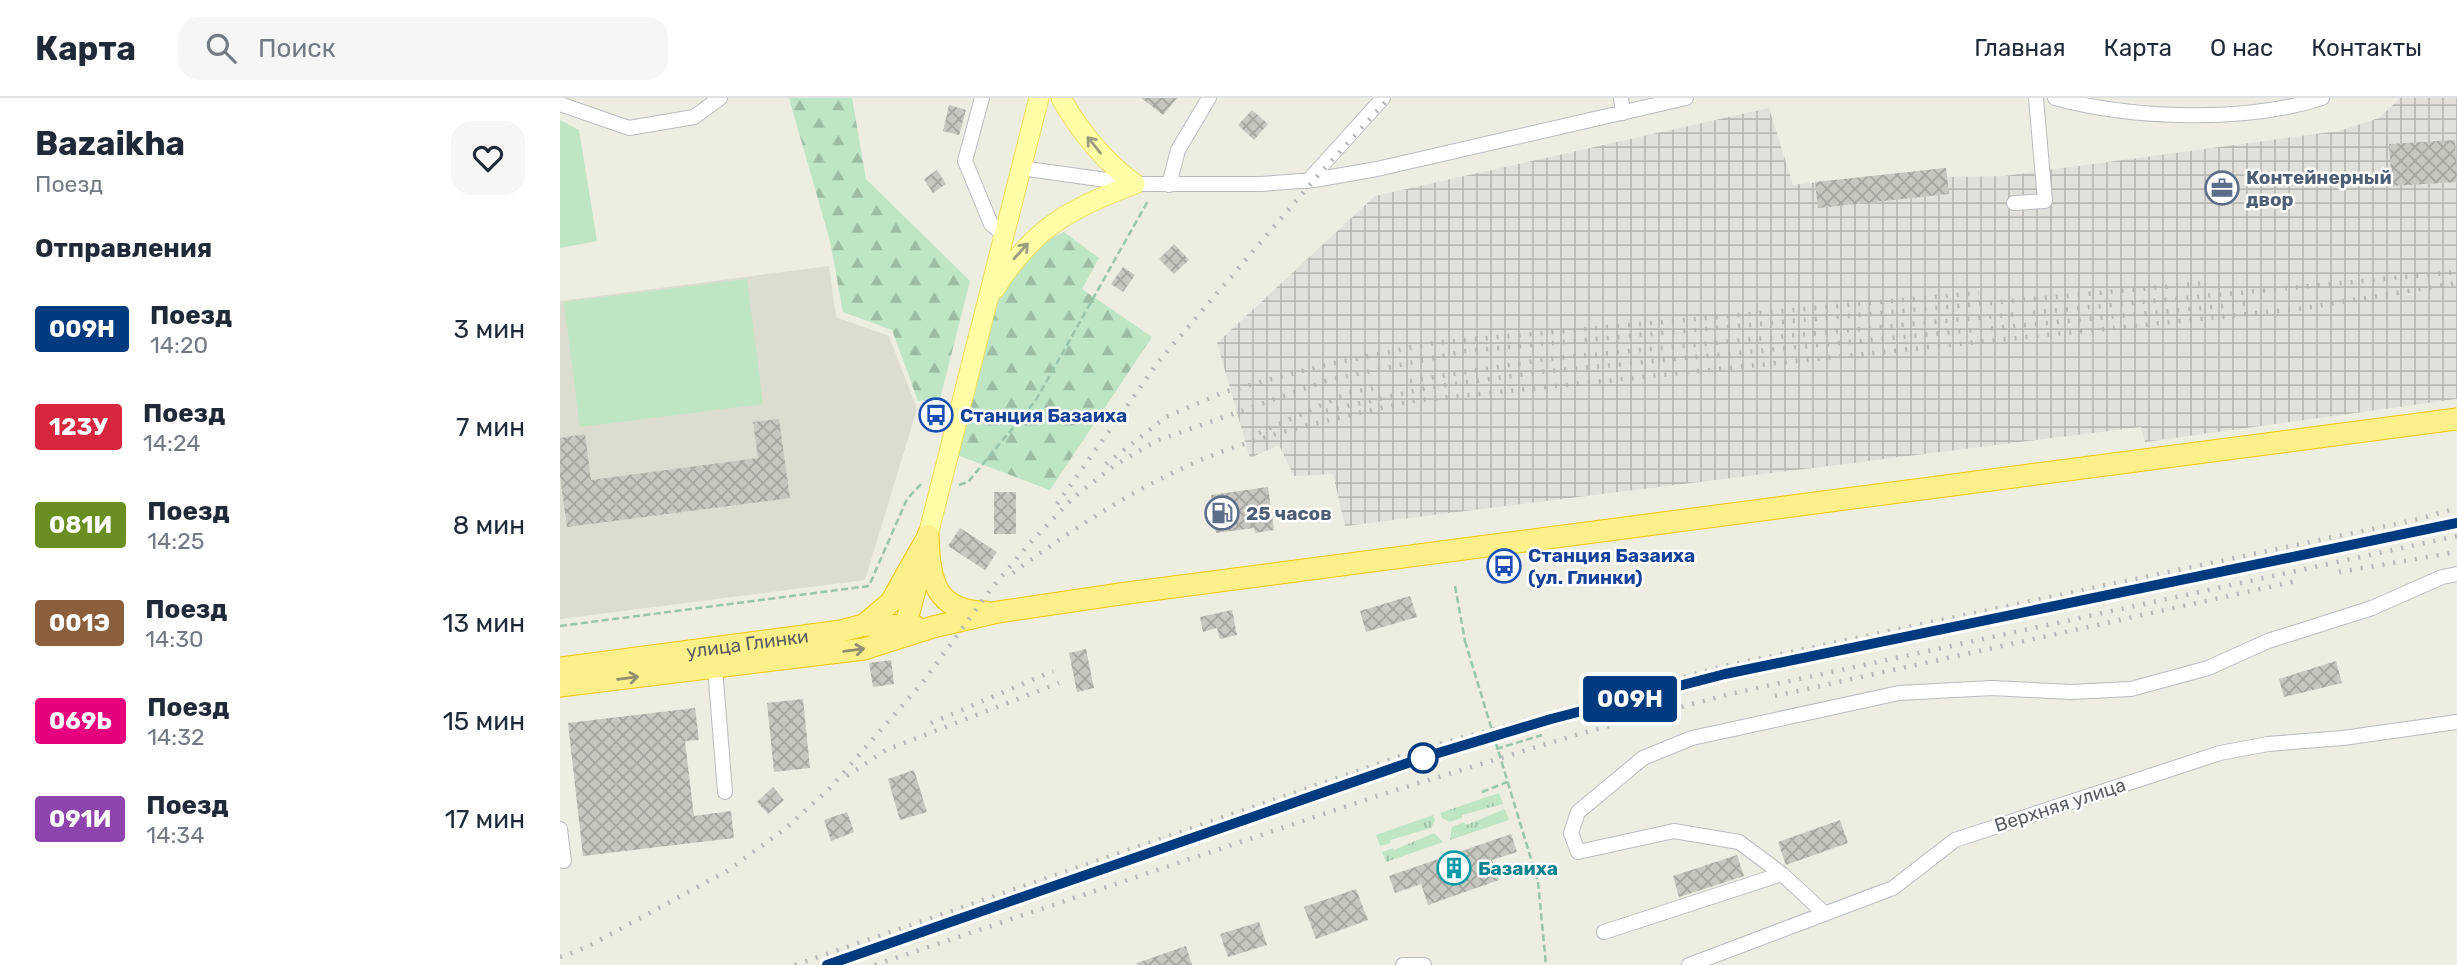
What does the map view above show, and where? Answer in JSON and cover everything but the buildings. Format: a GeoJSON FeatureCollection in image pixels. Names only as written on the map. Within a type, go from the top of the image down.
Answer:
{"type":"FeatureCollection","features":[{"type":"Feature","properties":{"kind":"highway"},"geometry":{"type":"LineString","coordinates":[[928,535],[905,630],[933,627],[998,612],[1476,546],[2457,419]]}},
{"type":"Feature","properties":{"kind":"highway"},"geometry":{"type":"LineString","coordinates":[[928,535],[932,583],[951,603],[970,612],[998,612]]}},
{"type":"Feature","properties":{"kind":"highway"},"geometry":{"type":"LineString","coordinates":[[864,625],[891,603],[928,535]]}},
{"type":"Feature","properties":{"kind":"highway","name":"улица Глинки"},"geometry":{"type":"LineString","coordinates":[[560,668],[841,631],[864,625],[905,630]]}},
{"type":"Feature","properties":{"kind":"highway","name":"улица Глинки"},"geometry":{"type":"LineString","coordinates":[[560,686],[864,649],[905,630]]}},
{"type":"Feature","properties":{"kind":"main road"},"geometry":{"type":"LineString","coordinates":[[928,535],[984,308],[1040,98]]}},
{"type":"Feature","properties":{"kind":"main road"},"geometry":{"type":"LineString","coordinates":[[1061,98],[1073,119],[1102,155],[1142,190]]}},
{"type":"Feature","properties":{"kind":"main road"},"geometry":{"type":"LineString","coordinates":[[984,308],[1013,260],[1034,237],[1078,206],[1142,190]]}},
{"type":"Feature","properties":{"kind":"street"},"geometry":{"type":"LineString","coordinates":[[560,103],[629,128],[694,117],[720,98]]}},
{"type":"Feature","properties":{"kind":"street"},"geometry":{"type":"LineString","coordinates":[[982,98],[965,161],[991,223],[1003,234]]}},
{"type":"Feature","properties":{"kind":"street"},"geometry":{"type":"LineString","coordinates":[[1169,185],[1178,150],[1209,98]]}},
{"type":"Feature","properties":{"kind":"street"},"geometry":{"type":"LineString","coordinates":[[1308,181],[1383,98]]}},
{"type":"Feature","properties":{"kind":"street"},"geometry":{"type":"LineString","coordinates":[[1621,98],[1623,113]]}},
{"type":"Feature","properties":{"kind":"street"},"geometry":{"type":"LineString","coordinates":[[1021,168],[1142,190],[1169,185],[1308,181],[1377,169],[1686,98]]}},
{"type":"Feature","properties":{"kind":"street"},"geometry":{"type":"LineString","coordinates":[[2014,203],[2045,201],[2036,98]]}},
{"type":"Feature","properties":{"kind":"street"},"geometry":{"type":"LineString","coordinates":[[2055,98],[2082,105],[2155,115],[2236,112],[2302,104],[2322,98]]}},
{"type":"Feature","properties":{"kind":"street"},"geometry":{"type":"LineString","coordinates":[[1825,914],[1782,874],[1739,842],[1674,831],[1578,852],[1571,833],[1578,812],[1643,758],[1692,738],[1899,692],[1992,688],[2071,692],[2131,689],[2208,668],[2268,641],[2372,608],[2442,577],[2457,574]]}},
{"type":"Feature","properties":{"kind":"street"},"geometry":{"type":"LineString","coordinates":[[715,668],[725,792]]}},
{"type":"Feature","properties":{"kind":"street","name":"Верхняя улица"},"geometry":{"type":"LineString","coordinates":[[1689,965],[1893,888],[1955,840],[2220,753],[2268,744],[2343,738],[2457,722]]}},
{"type":"Feature","properties":{"kind":"street"},"geometry":{"type":"LineString","coordinates":[[560,829],[564,861]]}},
{"type":"Feature","properties":{"kind":"street"},"geometry":{"type":"LineString","coordinates":[[1604,932],[1782,874]]}},
{"type":"Feature","properties":{"kind":"street"},"geometry":{"type":"LineString","coordinates":[[1403,965],[1424,965]]}},
{"type":"Feature","properties":{"kind":"path"},"geometry":{"type":"LineString","coordinates":[[956,487],[968,482],[1036,400],[1142,190]]}},
{"type":"Feature","properties":{"kind":"path"},"geometry":{"type":"LineString","coordinates":[[560,626],[869,586],[907,499],[926,480],[932,480]]}},
{"type":"Feature","properties":{"kind":"path"},"geometry":{"type":"LineString","coordinates":[[1455,586],[1465,641],[1538,882],[1546,965]]}},
{"type":"Feature","properties":{"kind":"path"},"geometry":{"type":"LineString","coordinates":[[1496,749],[1542,735]]}},
{"type":"Feature","properties":{"kind":"path"},"geometry":{"type":"LineString","coordinates":[[1482,792],[1507,782]]}},
{"type":"Feature","properties":{"kind":"shaded area"},"geometry":{"type":"Polygon","coordinates":[[[2400,98],[2457,98],[2457,399],[2145,442],[2141,427],[1345,526],[1333,474],[1294,476],[1279,445],[1250,458],[1217,343],[1375,196],[1769,108],[1793,185],[1946,168],[1947,177],[2004,176],[2339,131],[2379,118],[2400,98]]]}},
{"type":"Feature","properties":{"kind":"shaded area"},"geometry":{"type":"Polygon","coordinates":[[[829,266],[836,317],[889,336],[917,409],[865,580],[560,619],[560,301],[829,266]]]}},
{"type":"Feature","properties":{"kind":"green space"},"geometry":{"type":"Polygon","coordinates":[[[789,98],[852,98],[866,179],[970,281],[940,399],[918,401],[892,330],[843,312],[830,241],[789,98]]]}},
{"type":"Feature","properties":{"kind":"green space"},"geometry":{"type":"Polygon","coordinates":[[[560,120],[579,130],[597,241],[560,248],[560,120]]]}},
{"type":"Feature","properties":{"kind":"green space"},"geometry":{"type":"Polygon","coordinates":[[[1064,232],[1099,258],[1082,289],[1152,337],[1050,490],[957,455],[992,306],[1031,248],[1064,232]]]}},
{"type":"Feature","properties":{"kind":"green space"},"geometry":{"type":"Polygon","coordinates":[[[747,279],[763,404],[580,427],[564,302],[747,279]]]}},
{"type":"Feature","properties":{"kind":"green space"},"geometry":{"type":"Polygon","coordinates":[[[1499,793],[1503,804],[1462,815],[1462,818],[1450,822],[1442,818],[1440,813],[1499,793]]]}},
{"type":"Feature","properties":{"kind":"green space"},"geometry":{"type":"Polygon","coordinates":[[[1505,809],[1509,820],[1450,840],[1452,827],[1464,822],[1466,825],[1505,809]]]}},
{"type":"Feature","properties":{"kind":"green space"},"geometry":{"type":"Polygon","coordinates":[[[1433,815],[1435,820],[1431,828],[1390,840],[1391,843],[1380,846],[1376,835],[1433,815]]]}},
{"type":"Feature","properties":{"kind":"green space"},"geometry":{"type":"Polygon","coordinates":[[[1434,833],[1443,842],[1386,862],[1382,852],[1393,848],[1394,850],[1434,833]]]}},
{"type":"Feature","properties":{"kind":"railway"},"geometry":{"type":"LineString","coordinates":[[1057,504],[1159,361],[1314,180],[1389,98]]}},
{"type":"Feature","properties":{"kind":"railway"},"geometry":{"type":"LineString","coordinates":[[1410,381],[1547,359],[2457,272]]}},
{"type":"Feature","properties":{"kind":"railway"},"geometry":{"type":"LineString","coordinates":[[560,957],[587,947],[727,871],[785,829],[830,788],[923,682],[991,589],[1029,544],[1074,497],[1115,465],[1156,441],[1329,380],[1466,351],[2207,283]]}},
{"type":"Feature","properties":{"kind":"railway"},"geometry":{"type":"LineString","coordinates":[[1013,573],[1104,511],[1201,460],[1279,433],[1412,401],[2305,308],[2457,283]]}},
{"type":"Feature","properties":{"kind":"railway"},"geometry":{"type":"LineString","coordinates":[[1106,464],[1166,417],[1224,392],[1325,365],[1434,343],[1979,293]]}},
{"type":"Feature","properties":{"kind":"railway"},"geometry":{"type":"LineString","coordinates":[[1326,411],[1431,387],[1540,372],[2253,303]]}},
{"type":"Feature","properties":{"kind":"railway"},"geometry":{"type":"LineString","coordinates":[[1259,433],[1348,393],[1379,387]]}},
{"type":"Feature","properties":{"kind":"railway"},"geometry":{"type":"LineString","coordinates":[[795,965],[1421,749],[1724,666],[2419,519],[2457,508]]}},
{"type":"Feature","properties":{"kind":"railway"},"geometry":{"type":"LineString","coordinates":[[2337,547],[2457,523]]}},
{"type":"Feature","properties":{"kind":"railway"},"geometry":{"type":"LineString","coordinates":[[875,965],[1380,795],[1579,734],[1730,694],[2457,536]]}},
{"type":"Feature","properties":{"kind":"railway"},"geometry":{"type":"LineString","coordinates":[[2339,572],[2457,552]]}},
{"type":"Feature","properties":{"kind":"railway"},"geometry":{"type":"LineString","coordinates":[[1775,696],[2301,580]]}},
{"type":"Feature","properties":{"kind":"railway"},"geometry":{"type":"LineString","coordinates":[[931,723],[1053,671]]}},
{"type":"Feature","properties":{"kind":"railway"},"geometry":{"type":"LineString","coordinates":[[847,776],[886,750],[1059,683]]}},
{"type":"Feature","properties":{"kind":"railway"},"geometry":{"type":"LineString","coordinates":[[827,965],[901,939]]}},
{"type":"Feature","properties":{"kind":"train","name":"009Н"},"geometry":{"type":"LineString","coordinates":[[827,965],[1425,757],[1551,719],[1725,674],[2457,523]]}},
{"type":"Feature","properties":{"kind":"place","name":"Контейнерный двор"},"geometry":{"type":"Point","coordinates":[2222,188]}},
{"type":"Feature","properties":{"kind":"place","name":"Станция Базаиха"},"geometry":{"type":"Point","coordinates":[936,415]}},
{"type":"Feature","properties":{"kind":"place","name":"25 часов"},"geometry":{"type":"Point","coordinates":[1222,513]}},
{"type":"Feature","properties":{"kind":"place","name":"Станция Базаиха (ул. Глинки)"},"geometry":{"type":"Point","coordinates":[1504,566]}},
{"type":"Feature","properties":{"kind":"place","name":"Базаиха"},"geometry":{"type":"Point","coordinates":[1454,868]}}]}
